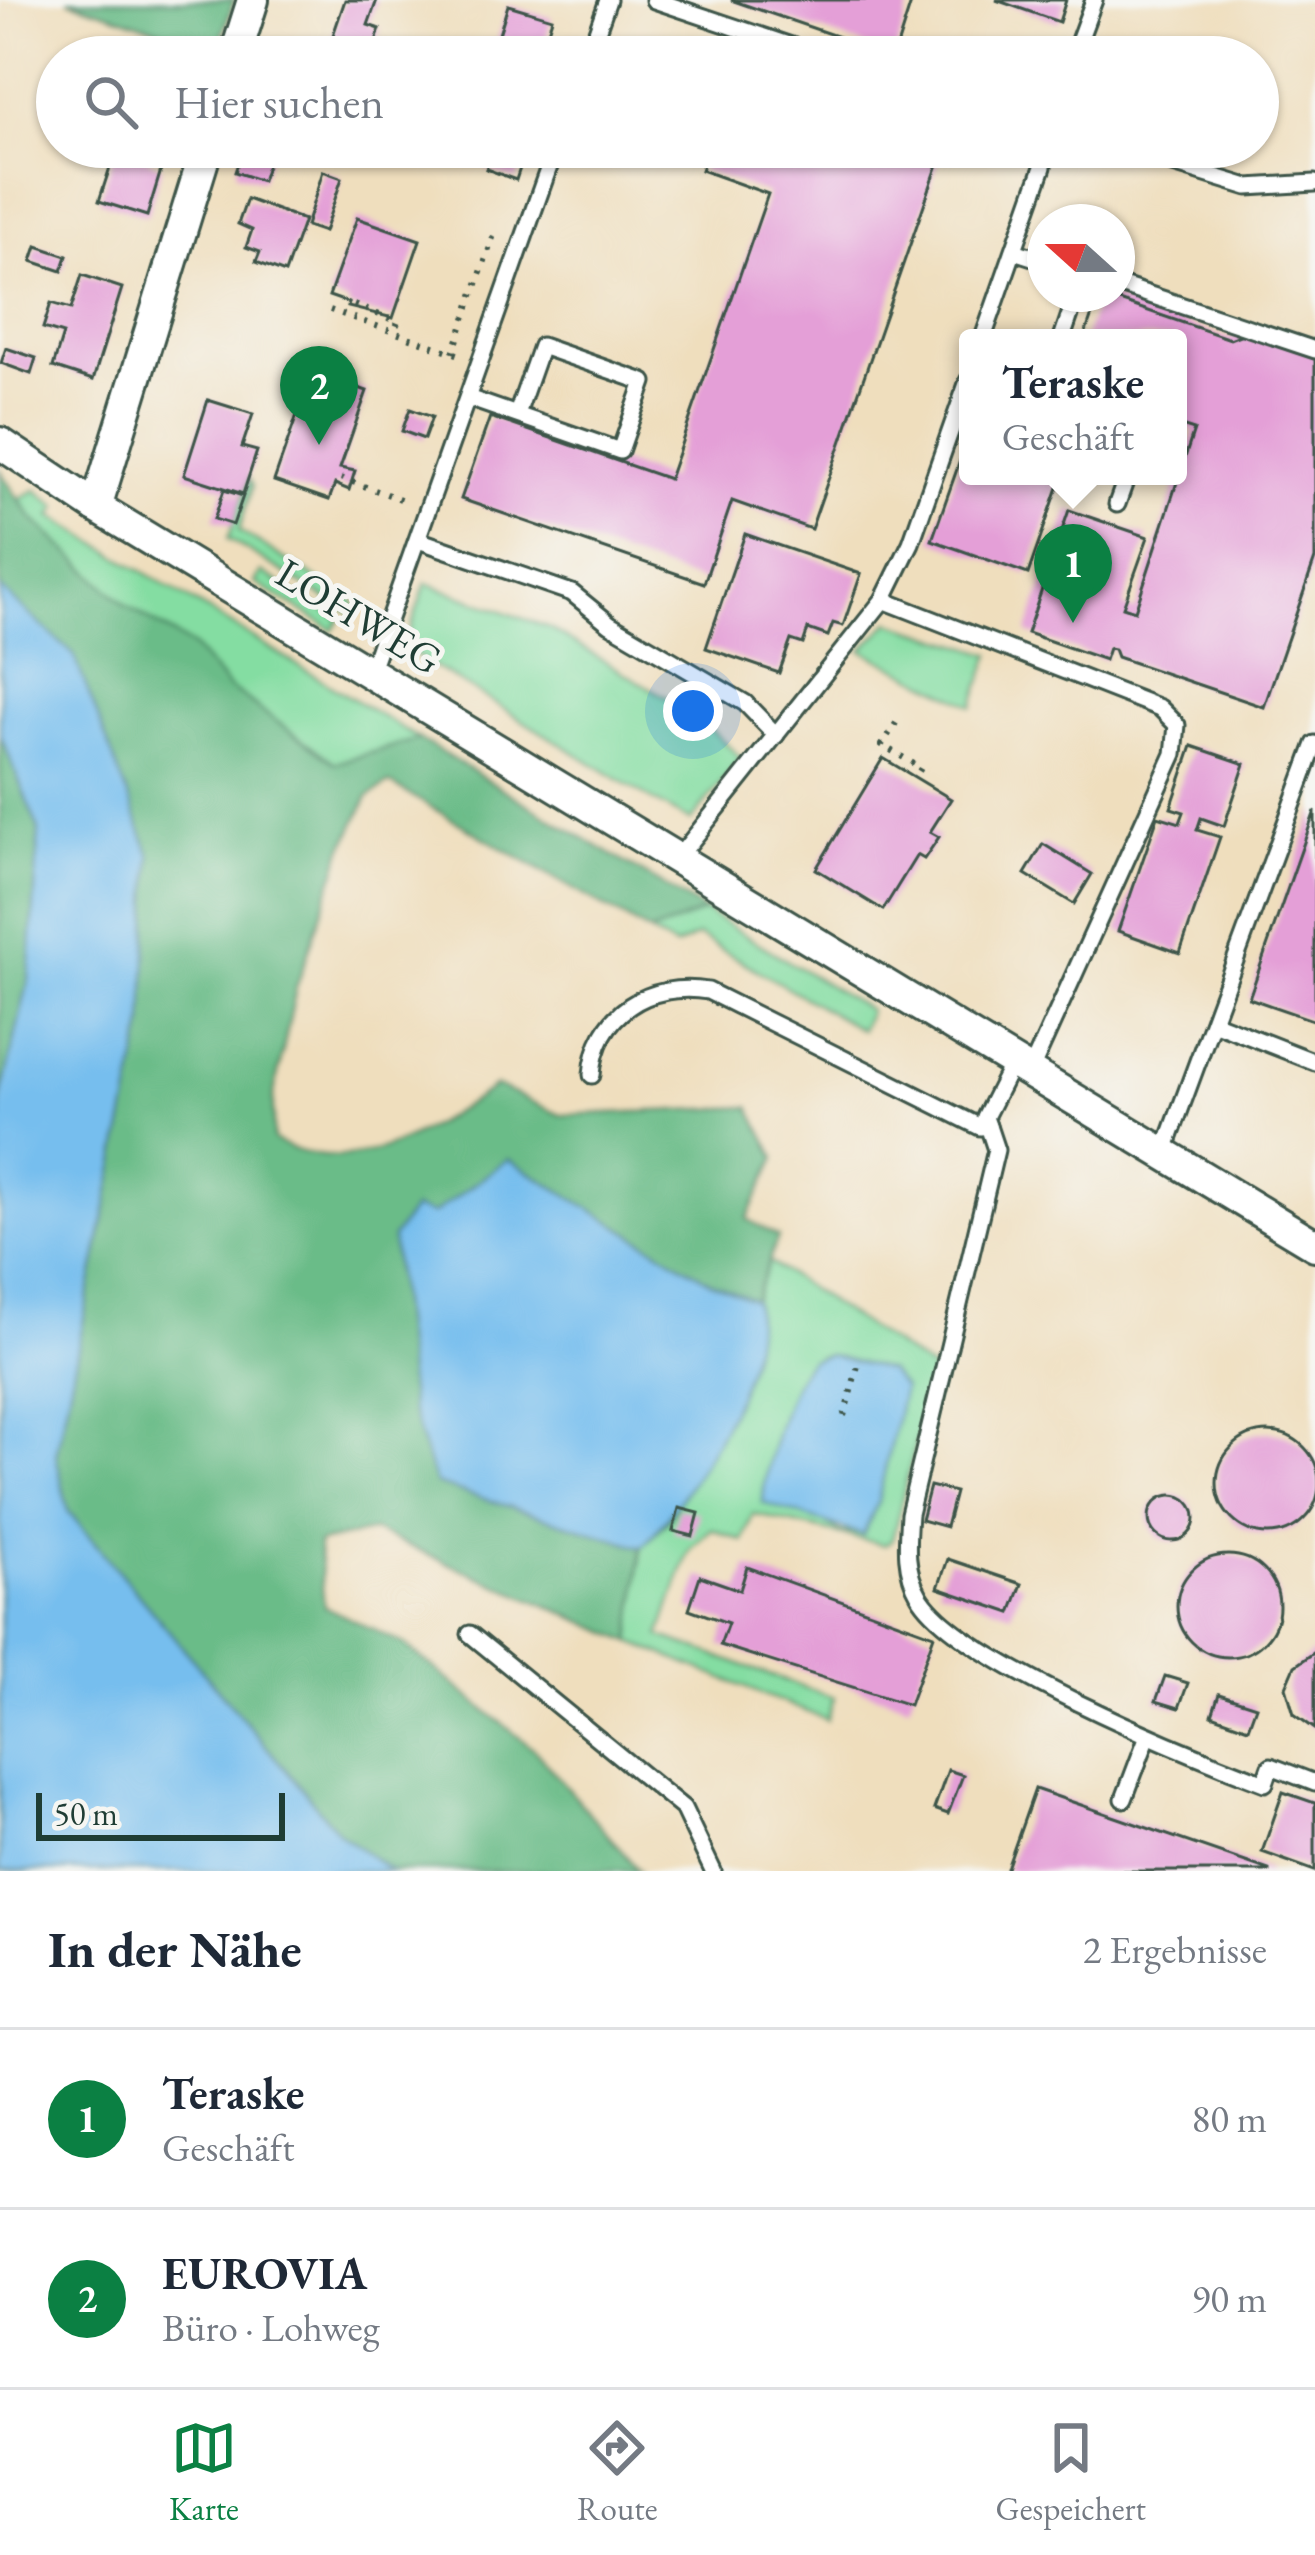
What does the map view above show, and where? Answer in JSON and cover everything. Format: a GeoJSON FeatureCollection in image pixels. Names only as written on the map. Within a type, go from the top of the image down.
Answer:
{"type":"FeatureCollection","features":[{"type":"Feature","properties":{"kind":"street"},"geometry":{"type":"LineString","coordinates":[[242,36],[253,0]]}},
{"type":"Feature","properties":{"kind":"street"},"geometry":{"type":"LineString","coordinates":[[96,507],[201,168]]}},
{"type":"Feature","properties":{"kind":"street","name":"LOHWEG"},"geometry":{"type":"LineString","coordinates":[[0,442],[96,507],[1315,1244]]}},
{"type":"Feature","properties":{"kind":"lane"},"geometry":{"type":"LineString","coordinates":[[595,36],[608,0]]}},
{"type":"Feature","properties":{"kind":"lane"},"geometry":{"type":"LineString","coordinates":[[654,0],[761,36]]}},
{"type":"Feature","properties":{"kind":"lane"},"geometry":{"type":"LineString","coordinates":[[1081,36],[1094,0]]}},
{"type":"Feature","properties":{"kind":"lane"},"geometry":{"type":"LineString","coordinates":[[370,672],[549,168]]}},
{"type":"Feature","properties":{"kind":"lane"},"geometry":{"type":"LineString","coordinates":[[986,329],[1043,168]]}},
{"type":"Feature","properties":{"kind":"lane"},"geometry":{"type":"LineString","coordinates":[[1186,168],[1248,187],[1315,183]]}},
{"type":"Feature","properties":{"kind":"lane"},"geometry":{"type":"LineString","coordinates":[[1016,245],[1027,251]]}},
{"type":"Feature","properties":{"kind":"lane"},"geometry":{"type":"LineString","coordinates":[[1135,290],[1315,350]]}},
{"type":"Feature","properties":{"kind":"lane"},"geometry":{"type":"LineString","coordinates":[[468,398],[620,451],[644,382],[541,346],[517,414]]}},
{"type":"Feature","properties":{"kind":"lane"},"geometry":{"type":"LineString","coordinates":[[677,859],[883,600],[911,543],[959,407]]}},
{"type":"Feature","properties":{"kind":"lane"},"geometry":{"type":"LineString","coordinates":[[1117,504],[1124,485]]}},
{"type":"Feature","properties":{"kind":"lane"},"geometry":{"type":"LineString","coordinates":[[418,540],[572,593],[610,624],[745,703],[776,735]]}},
{"type":"Feature","properties":{"kind":"lane"},"geometry":{"type":"LineString","coordinates":[[883,600],[1160,708],[1177,725],[1174,754],[1021,1067],[985,1117],[995,1150],[909,1514],[906,1556],[920,1598],[968,1638],[1147,1738],[1265,1783],[1271,1766],[1315,1783]]}},
{"type":"Feature","properties":{"kind":"lane"},"geometry":{"type":"LineString","coordinates":[[1164,1153],[1315,744]]}},
{"type":"Feature","properties":{"kind":"lane"},"geometry":{"type":"LineString","coordinates":[[592,1075],[593,1054],[618,1012],[676,986],[708,991],[980,1127],[988,1126]]}},
{"type":"Feature","properties":{"kind":"lane"},"geometry":{"type":"LineString","coordinates":[[1213,1022],[1315,1062]]}},
{"type":"Feature","properties":{"kind":"lane"},"geometry":{"type":"LineString","coordinates":[[470,1634],[683,1808],[713,1871]]}},
{"type":"Feature","properties":{"kind":"lane"},"geometry":{"type":"LineString","coordinates":[[1124,1799],[1147,1738]]}},
{"type":"Feature","properties":{"kind":"path"},"geometry":{"type":"LineString","coordinates":[[453,353],[495,232]]}},
{"type":"Feature","properties":{"kind":"path"},"geometry":{"type":"LineString","coordinates":[[354,305],[398,322],[394,332]]}},
{"type":"Feature","properties":{"kind":"path"},"geometry":{"type":"LineString","coordinates":[[330,310],[481,362]]}},
{"type":"Feature","properties":{"kind":"path"},"geometry":{"type":"LineString","coordinates":[[341,478],[429,508]]}},
{"type":"Feature","properties":{"kind":"path"},"geometry":{"type":"LineString","coordinates":[[896,723],[883,745],[921,768],[915,778]]}},
{"type":"Feature","properties":{"kind":"path"},"geometry":{"type":"LineString","coordinates":[[844,1415],[859,1362]]}},
{"type":"Feature","properties":{"kind":"green space"},"geometry":{"type":"Polygon","coordinates":[[[68,0],[234,0],[222,36],[178,36],[68,0]]]}},
{"type":"Feature","properties":{"kind":"green space"},"geometry":{"type":"Polygon","coordinates":[[[0,471],[31,517],[124,604],[192,646],[228,687],[335,763],[419,739],[705,911],[650,933],[389,783],[368,797],[343,849],[296,988],[273,1098],[273,1140],[333,1157],[390,1146],[496,1086],[561,1115],[750,1107],[776,1158],[747,1219],[778,1237],[754,1300],[711,1282],[508,1159],[406,1339],[411,1410],[435,1483],[642,1547],[631,1642],[374,1531],[318,1543],[324,1606],[405,1645],[535,1750],[639,1871],[391,1871],[340,1834],[68,1511],[56,1455],[144,1025],[74,655],[0,588],[0,471]]]}},
{"type":"Feature","properties":{"kind":"green space"},"geometry":{"type":"Polygon","coordinates":[[[249,479],[252,486],[239,531],[355,602],[353,615],[228,539],[249,479]]]}},
{"type":"Feature","properties":{"kind":"green space"},"geometry":{"type":"Polygon","coordinates":[[[36,490],[58,507],[52,516],[419,739],[335,763],[228,687],[192,646],[124,604],[31,517],[20,498],[36,490]]]}},
{"type":"Feature","properties":{"kind":"green space"},"geometry":{"type":"Polygon","coordinates":[[[261,572],[340,619],[333,630],[255,583],[261,572]]]}},
{"type":"Feature","properties":{"kind":"green space"},"geometry":{"type":"Polygon","coordinates":[[[426,583],[547,627],[694,714],[741,758],[691,821],[654,801],[404,648],[426,583]]]}},
{"type":"Feature","properties":{"kind":"green space"},"geometry":{"type":"Polygon","coordinates":[[[890,622],[991,654],[973,706],[862,650],[890,622]]]}},
{"type":"Feature","properties":{"kind":"green space"},"geometry":{"type":"Polygon","coordinates":[[[0,734],[39,830],[29,979],[0,1101],[0,734]]]}},
{"type":"Feature","properties":{"kind":"green space"},"geometry":{"type":"Polygon","coordinates":[[[705,911],[869,1010],[861,1030],[698,936],[675,947],[650,933],[705,911]]]}},
{"type":"Feature","properties":{"kind":"green space"},"geometry":{"type":"Polygon","coordinates":[[[769,1262],[933,1371],[892,1540],[885,1545],[753,1514],[743,1541],[711,1529],[689,1551],[660,1636],[834,1698],[827,1720],[631,1642],[642,1547],[670,1518],[752,1353],[754,1300],[769,1262]],[[830,1355],[818,1357],[795,1384],[764,1485],[840,1532],[863,1535],[878,1501],[889,1371],[830,1355]]]}},
{"type":"Feature","properties":{"kind":"water"},"geometry":{"type":"Polygon","coordinates":[[[0,588],[74,655],[151,856],[144,1025],[56,1455],[68,1511],[340,1834],[391,1871],[0,1871],[0,1101],[29,979],[39,830],[0,734],[0,588]]]}},
{"type":"Feature","properties":{"kind":"water"},"geometry":{"type":"Polygon","coordinates":[[[508,1159],[711,1282],[754,1300],[756,1328],[738,1395],[702,1466],[642,1547],[435,1484],[411,1410],[392,1238],[413,1209],[433,1214],[508,1159]]]}},
{"type":"Feature","properties":{"kind":"water"},"geometry":{"type":"Polygon","coordinates":[[[830,1355],[889,1371],[903,1388],[878,1501],[863,1535],[763,1503],[772,1450],[793,1388],[810,1360],[830,1355]]]}},
{"type":"Feature","properties":{"kind":"building"},"geometry":{"type":"Polygon","coordinates":[[[345,0],[377,0],[368,25],[380,29],[378,36],[333,36],[345,0]]]}},
{"type":"Feature","properties":{"kind":"building"},"geometry":{"type":"Polygon","coordinates":[[[731,0],[912,0],[900,36],[836,36],[731,0]]]}},
{"type":"Feature","properties":{"kind":"building"},"geometry":{"type":"Polygon","coordinates":[[[996,0],[1066,0],[1059,22],[996,0]]]}},
{"type":"Feature","properties":{"kind":"building"},"geometry":{"type":"Polygon","coordinates":[[[508,5],[552,18],[546,36],[498,36],[508,5]]]}},
{"type":"Feature","properties":{"kind":"building"},"geometry":{"type":"Polygon","coordinates":[[[110,168],[162,168],[147,216],[99,201],[110,168]]]}},
{"type":"Feature","properties":{"kind":"building"},"geometry":{"type":"Polygon","coordinates":[[[236,168],[266,168],[262,181],[235,172],[236,168]]]}},
{"type":"Feature","properties":{"kind":"building"},"geometry":{"type":"Polygon","coordinates":[[[486,168],[520,168],[516,180],[486,168]]]}},
{"type":"Feature","properties":{"kind":"building"},"geometry":{"type":"Polygon","coordinates":[[[937,168],[811,529],[732,501],[704,583],[461,499],[490,417],[669,479],[768,194],[701,170],[937,168]]]}},
{"type":"Feature","properties":{"kind":"building"},"geometry":{"type":"Polygon","coordinates":[[[323,171],[342,178],[324,232],[306,226],[323,171]]]}},
{"type":"Feature","properties":{"kind":"building"},"geometry":{"type":"Polygon","coordinates":[[[247,199],[304,220],[285,273],[256,262],[260,252],[246,247],[252,230],[238,224],[247,199]]]}},
{"type":"Feature","properties":{"kind":"building"},"geometry":{"type":"Polygon","coordinates":[[[357,218],[420,240],[393,318],[348,307],[349,303],[329,296],[357,218]]]}},
{"type":"Feature","properties":{"kind":"building"},"geometry":{"type":"Polygon","coordinates":[[[37,246],[67,256],[62,271],[32,261],[37,246]]]}},
{"type":"Feature","properties":{"kind":"building"},"geometry":{"type":"Polygon","coordinates":[[[82,275],[122,288],[93,380],[53,367],[63,334],[43,328],[51,303],[71,309],[82,275]]]}},
{"type":"Feature","properties":{"kind":"building"},"geometry":{"type":"Polygon","coordinates":[[[1135,306],[1230,339],[1255,329],[1315,349],[1315,559],[1264,707],[1117,657],[1114,649],[1109,648],[1105,660],[1027,633],[1069,510],[1148,537],[1123,607],[1135,611],[1176,485],[1187,485],[1187,451],[1194,430],[1187,428],[1187,329],[1087,329],[1093,312],[1135,312],[1135,306]]]}},
{"type":"Feature","properties":{"kind":"building"},"geometry":{"type":"Polygon","coordinates":[[[6,348],[36,358],[31,374],[1,363],[6,348]]]}},
{"type":"Feature","properties":{"kind":"building"},"geometry":{"type":"Polygon","coordinates":[[[312,372],[367,391],[340,468],[355,471],[349,490],[335,484],[329,500],[274,481],[312,372]]]}},
{"type":"Feature","properties":{"kind":"building"},"geometry":{"type":"Polygon","coordinates":[[[208,400],[253,414],[242,447],[257,451],[243,494],[184,475],[208,400]]]}},
{"type":"Feature","properties":{"kind":"building"},"geometry":{"type":"Polygon","coordinates":[[[410,409],[432,417],[424,439],[402,431],[410,409]]]}},
{"type":"Feature","properties":{"kind":"building"},"geometry":{"type":"Polygon","coordinates":[[[959,464],[959,485],[1059,485],[1028,574],[932,540],[959,464]]]}},
{"type":"Feature","properties":{"kind":"building"},"geometry":{"type":"Polygon","coordinates":[[[224,490],[243,496],[233,525],[214,519],[224,490]]]}},
{"type":"Feature","properties":{"kind":"building"},"geometry":{"type":"Polygon","coordinates":[[[745,534],[861,574],[843,626],[833,623],[828,636],[808,629],[803,644],[791,640],[779,673],[706,648],[745,534]]]}},
{"type":"Feature","properties":{"kind":"building"},"geometry":{"type":"Polygon","coordinates":[[[1192,746],[1245,764],[1224,826],[1201,818],[1197,830],[1220,837],[1180,953],[1118,931],[1158,816],[1180,823],[1184,812],[1171,808],[1192,746]]]}},
{"type":"Feature","properties":{"kind":"building"},"geometry":{"type":"Polygon","coordinates":[[[883,758],[951,799],[930,832],[939,837],[924,859],[917,855],[883,910],[816,869],[883,758]]]}},
{"type":"Feature","properties":{"kind":"building"},"geometry":{"type":"Polygon","coordinates":[[[1315,811],[1315,1021],[1249,998],[1315,811]]]}},
{"type":"Feature","properties":{"kind":"building"},"geometry":{"type":"Polygon","coordinates":[[[1043,844],[1092,874],[1074,904],[1025,874],[1043,844]]]}},
{"type":"Feature","properties":{"kind":"building"},"geometry":{"type":"Polygon","coordinates":[[[1268,1432],[1287,1436],[1304,1447],[1315,1464],[1315,1502],[1304,1519],[1287,1530],[1268,1534],[1249,1530],[1232,1519],[1221,1502],[1217,1483],[1221,1464],[1232,1447],[1249,1436],[1268,1432]]]}},
{"type":"Feature","properties":{"kind":"building"},"geometry":{"type":"Polygon","coordinates":[[[930,1486],[955,1492],[946,1527],[921,1520],[930,1486]]]}},
{"type":"Feature","properties":{"kind":"building"},"geometry":{"type":"Polygon","coordinates":[[[1172,1495],[1188,1502],[1195,1518],[1188,1534],[1172,1541],[1156,1534],[1149,1518],[1156,1502],[1172,1495]]]}},
{"type":"Feature","properties":{"kind":"building"},"geometry":{"type":"Polygon","coordinates":[[[679,1508],[699,1513],[693,1536],[673,1531],[679,1508]]]}},
{"type":"Feature","properties":{"kind":"building"},"geometry":{"type":"Polygon","coordinates":[[[1228,1555],[1248,1559],[1264,1570],[1275,1586],[1279,1606],[1275,1626],[1264,1642],[1248,1653],[1228,1657],[1208,1653],[1192,1642],[1181,1626],[1177,1606],[1181,1586],[1192,1570],[1208,1559],[1228,1555]]]}},
{"type":"Feature","properties":{"kind":"building"},"geometry":{"type":"Polygon","coordinates":[[[948,1559],[1022,1584],[1011,1613],[938,1588],[948,1559]]]}},
{"type":"Feature","properties":{"kind":"building"},"geometry":{"type":"Polygon","coordinates":[[[747,1567],[934,1635],[909,1705],[720,1645],[728,1623],[689,1609],[700,1576],[740,1590],[747,1567]]]}},
{"type":"Feature","properties":{"kind":"building"},"geometry":{"type":"Polygon","coordinates":[[[1315,1652],[1315,1729],[1294,1714],[1286,1687],[1295,1666],[1315,1652]]]}},
{"type":"Feature","properties":{"kind":"building"},"geometry":{"type":"Polygon","coordinates":[[[1165,1676],[1188,1683],[1179,1708],[1156,1701],[1165,1676]]]}},
{"type":"Feature","properties":{"kind":"building"},"geometry":{"type":"Polygon","coordinates":[[[1219,1694],[1256,1706],[1248,1728],[1212,1715],[1219,1694]]]}},
{"type":"Feature","properties":{"kind":"building"},"geometry":{"type":"Polygon","coordinates":[[[948,1770],[963,1775],[948,1814],[934,1809],[948,1770]]]}},
{"type":"Feature","properties":{"kind":"building"},"geometry":{"type":"Polygon","coordinates":[[[1035,1789],[1269,1870],[1269,1871],[1006,1871],[1035,1789]]]}},
{"type":"Feature","properties":{"kind":"building"},"geometry":{"type":"Polygon","coordinates":[[[1283,1792],[1315,1803],[1315,1871],[1262,1852],[1283,1792]]]}},
{"type":"Feature","properties":{"kind":"place","name":"EUROVIA"},"geometry":{"type":"Point","coordinates":[319,445]}},
{"type":"Feature","properties":{"kind":"place","name":"Teraske"},"geometry":{"type":"Point","coordinates":[1073,623]}}]}
